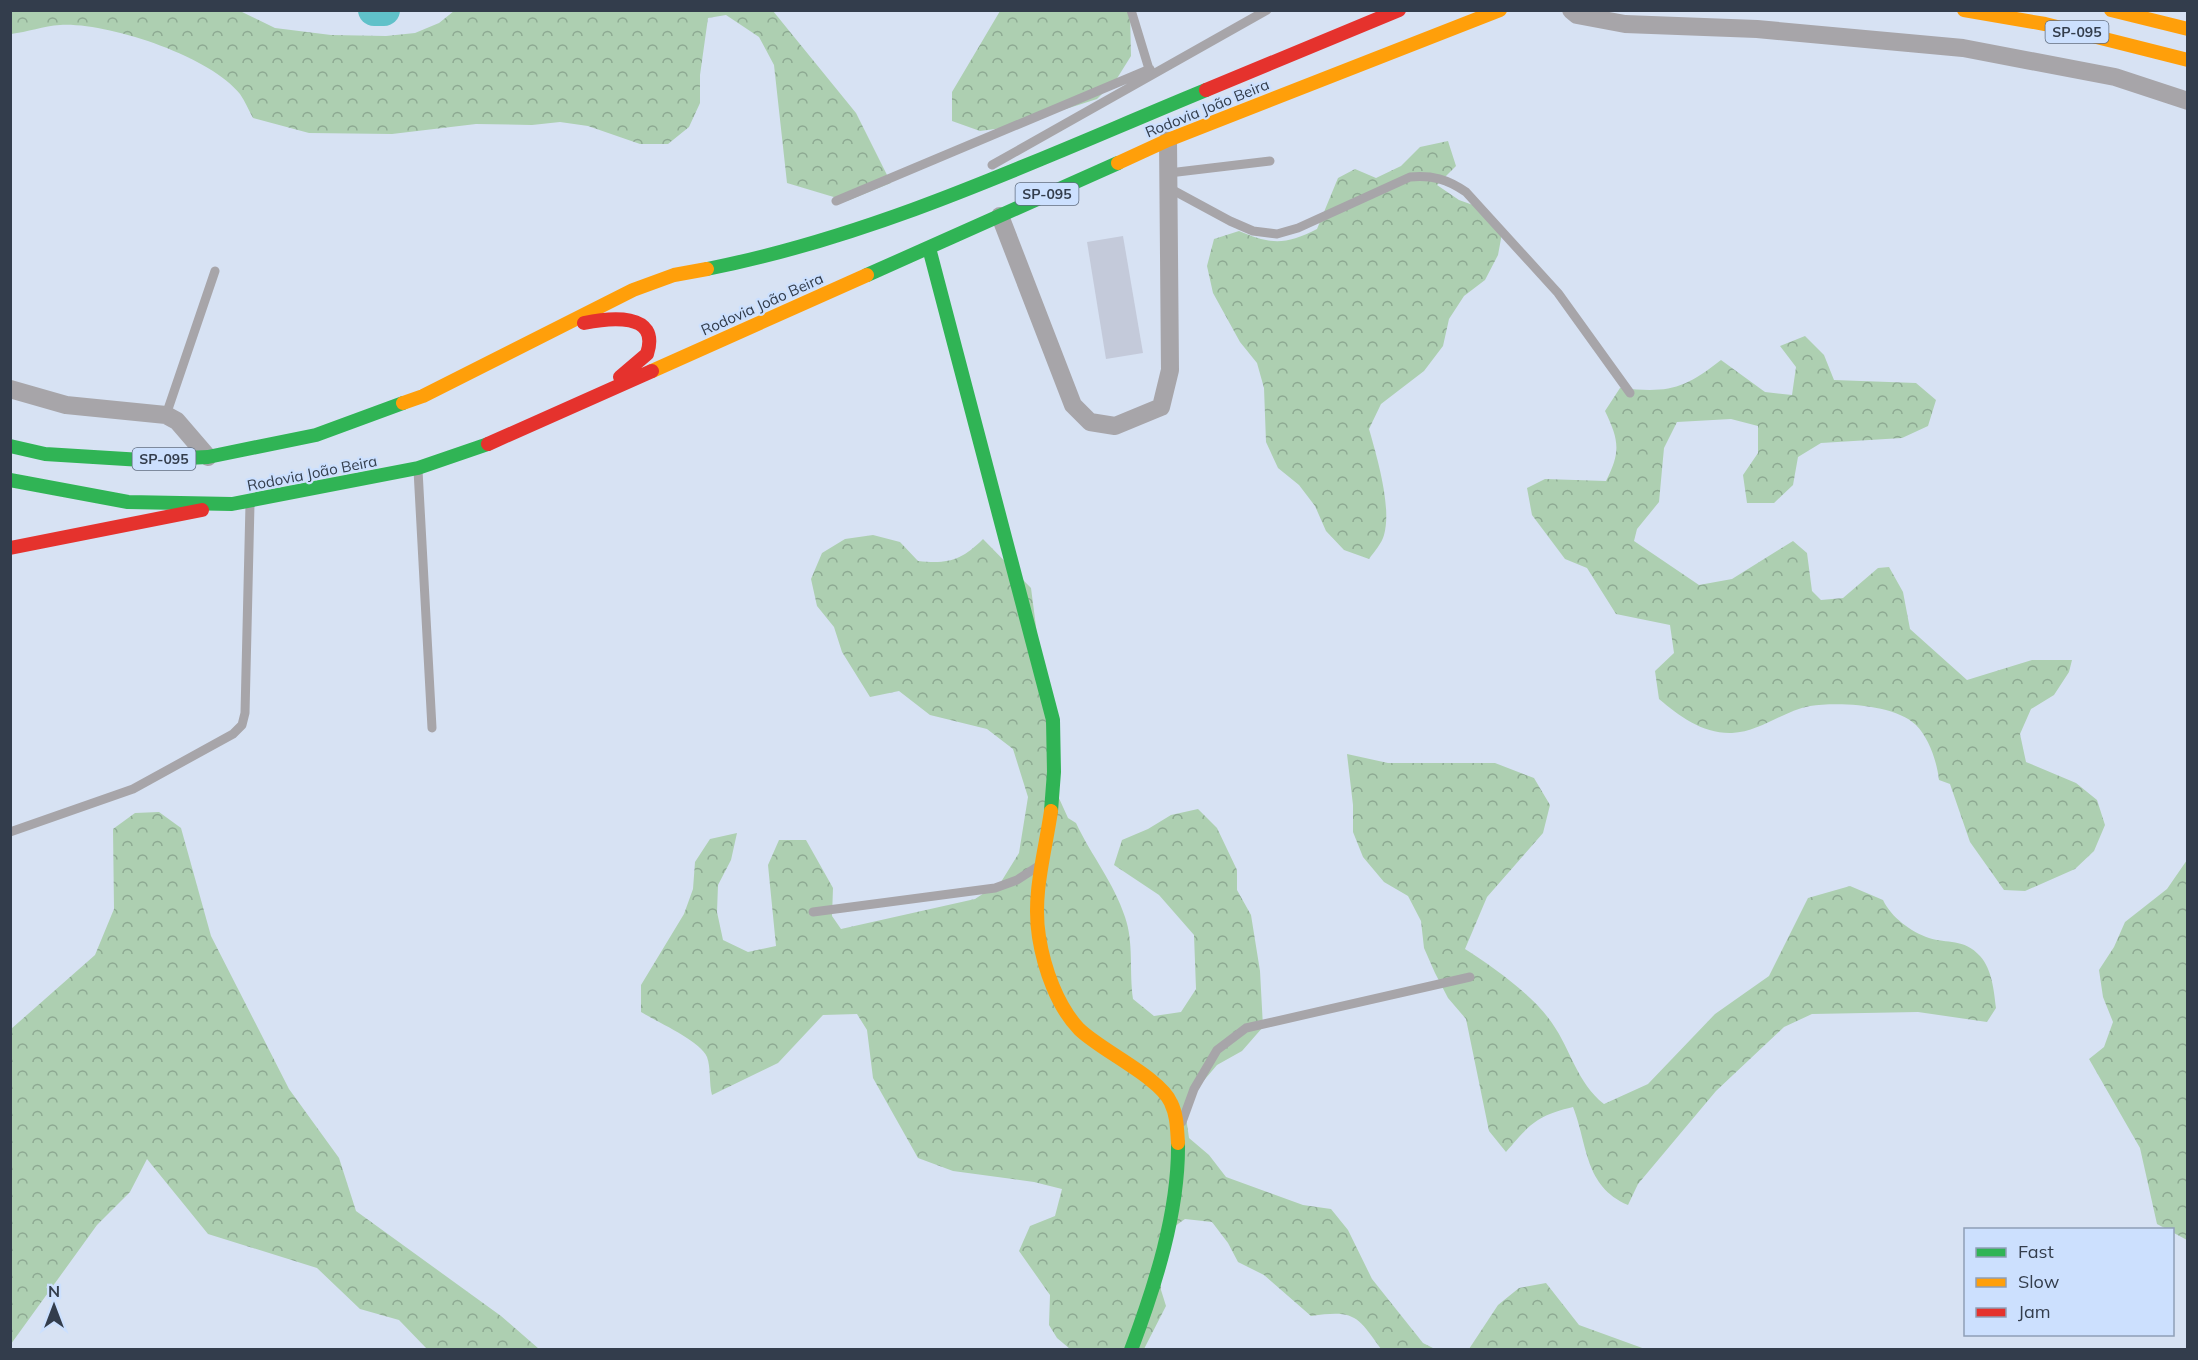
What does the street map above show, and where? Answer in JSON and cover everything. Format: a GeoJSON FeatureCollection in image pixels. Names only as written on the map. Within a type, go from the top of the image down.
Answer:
{"type":"FeatureCollection","features":[{"type":"Feature","properties":{"kind":"main road","name":"Rodovia João Beira"},"geometry":{"type":"LineString","coordinates":[[10,446],[45,454],[142,460],[208,456],[316,435],[423,396],[633,290],[674,275],[766,257],[903,214],[1399,10]]}},
{"type":"Feature","properties":{"kind":"main road","name":"Rodovia João Beira"},"geometry":{"type":"LineString","coordinates":[[10,480],[128,502],[232,504],[418,468],[484,446],[1168,140],[1500,10]]}},
{"type":"Feature","properties":{"kind":"main road","name":"SP-095"},"geometry":{"type":"LineString","coordinates":[[1964,10],[2045,24],[2187,60]]}},
{"type":"Feature","properties":{"kind":"main road","name":"SP-095"},"geometry":{"type":"LineString","coordinates":[[2110,10],[2187,29]]}},
{"type":"Feature","properties":{"kind":"main road"},"geometry":{"type":"LineString","coordinates":[[929,248],[1053,720],[1055,758],[1052,802],[1037,905],[1039,937],[1054,984],[1077,1026],[1152,1084],[1170,1101],[1179,1132],[1176,1172],[1159,1266],[1143,1321],[1131,1350]]}},
{"type":"Feature","properties":{"kind":"main road"},"geometry":{"type":"LineString","coordinates":[[561,326],[615,318],[633,319],[646,329],[650,343],[646,356],[601,393]]}},
{"type":"Feature","properties":{"kind":"main road"},"geometry":{"type":"LineString","coordinates":[[10,548],[232,504]]}},
{"type":"Feature","properties":{"kind":"street"},"geometry":{"type":"LineString","coordinates":[[1571,10],[1577,15],[1625,24],[1757,29],[1963,48],[2115,77],[2187,101]]}},
{"type":"Feature","properties":{"kind":"street"},"geometry":{"type":"LineString","coordinates":[[1000,216],[1073,405],[1090,422],[1115,426],[1161,407],[1170,370],[1168,140]]}},
{"type":"Feature","properties":{"kind":"street"},"geometry":{"type":"LineString","coordinates":[[10,389],[66,405],[166,415],[177,421],[208,456]]}},
{"type":"Feature","properties":{"kind":"street"},"geometry":{"type":"LineString","coordinates":[[10,441],[45,454]]}},
{"type":"Feature","properties":{"kind":"lane"},"geometry":{"type":"LineString","coordinates":[[1131,10],[1149,69]]}},
{"type":"Feature","properties":{"kind":"lane"},"geometry":{"type":"LineString","coordinates":[[986,168],[1267,10]]}},
{"type":"Feature","properties":{"kind":"lane"},"geometry":{"type":"LineString","coordinates":[[836,201],[1191,52]]}},
{"type":"Feature","properties":{"kind":"lane"},"geometry":{"type":"LineString","coordinates":[[1169,180],[1270,161]]}},
{"type":"Feature","properties":{"kind":"lane"},"geometry":{"type":"LineString","coordinates":[[903,214],[975,174]]}},
{"type":"Feature","properties":{"kind":"lane"},"geometry":{"type":"LineString","coordinates":[[1169,180],[1230,221],[1253,231],[1277,234],[1298,228],[1410,177],[1429,176],[1451,181],[1466,192],[1558,293],[1630,393]]}},
{"type":"Feature","properties":{"kind":"lane"},"geometry":{"type":"LineString","coordinates":[[166,415],[215,271]]}},
{"type":"Feature","properties":{"kind":"lane"},"geometry":{"type":"LineString","coordinates":[[418,468],[432,728]]}},
{"type":"Feature","properties":{"kind":"lane"},"geometry":{"type":"LineString","coordinates":[[10,832],[133,789],[233,734],[242,725],[245,713],[250,502]]}},
{"type":"Feature","properties":{"kind":"lane"},"geometry":{"type":"LineString","coordinates":[[813,912],[995,888],[1017,880],[1043,863]]}},
{"type":"Feature","properties":{"kind":"lane"},"geometry":{"type":"LineString","coordinates":[[1179,1132],[1194,1089],[1217,1050],[1246,1028],[1470,977]]}},
{"type":"Feature","properties":{"kind":"green space"},"geometry":{"type":"Polygon","coordinates":[[[10,11],[240,11],[275,28],[331,35],[386,36],[415,33],[439,23],[454,11],[773,11],[856,113],[891,183],[847,201],[787,183],[774,65],[759,37],[726,15],[708,18],[700,75],[700,103],[689,127],[668,144],[640,144],[588,126],[560,122],[532,125],[476,124],[392,134],[309,133],[253,118],[240,94],[226,80],[206,67],[156,44],[130,35],[80,26],[60,25],[11,34],[10,11]]]}},
{"type":"Feature","properties":{"kind":"green space"},"geometry":{"type":"Polygon","coordinates":[[[1000,11],[1130,11],[1131,56],[1116,80],[1097,99],[1010,127],[980,131],[952,121],[952,92],[1000,11]]]}},
{"type":"Feature","properties":{"kind":"green space"},"geometry":{"type":"Polygon","coordinates":[[[1448,141],[1456,166],[1437,185],[1459,200],[1484,209],[1503,228],[1498,255],[1485,280],[1464,296],[1449,319],[1443,346],[1424,371],[1381,404],[1369,429],[1385,497],[1386,524],[1383,538],[1369,559],[1344,550],[1326,531],[1315,506],[1299,485],[1278,468],[1266,442],[1264,388],[1257,363],[1240,342],[1213,293],[1207,266],[1214,239],[1239,231],[1270,241],[1287,240],[1306,234],[1317,229],[1338,178],[1355,169],[1376,178],[1401,166],[1420,147],[1448,141]]]}},
{"type":"Feature","properties":{"kind":"green space"},"geometry":{"type":"Polygon","coordinates":[[[1805,336],[1824,355],[1834,380],[1916,383],[1936,400],[1928,426],[1902,438],[1821,443],[1798,457],[1793,485],[1774,503],[1747,503],[1743,475],[1758,453],[1758,426],[1731,419],[1677,422],[1664,448],[1659,502],[1637,529],[1634,541],[1699,585],[1732,579],[1793,541],[1807,553],[1812,591],[1821,600],[1843,598],[1878,568],[1889,567],[1903,592],[1910,629],[1967,680],[2032,660],[2072,660],[2069,672],[2054,695],[2031,709],[2020,734],[2026,762],[2076,783],[2097,800],[2105,825],[2094,851],[2075,869],[2025,891],[2004,890],[1970,842],[1950,784],[1939,780],[1934,758],[1925,737],[1916,725],[1894,713],[1865,706],[1835,704],[1810,706],[1752,729],[1721,733],[1692,723],[1675,712],[1659,699],[1655,671],[1674,653],[1670,625],[1616,614],[1587,568],[1565,559],[1532,515],[1527,488],[1545,479],[1606,481],[1614,462],[1616,446],[1613,430],[1605,411],[1620,388],[1651,390],[1674,387],[1696,378],[1721,360],[1765,392],[1792,395],[1796,367],[1780,346],[1805,336]]]}},
{"type":"Feature","properties":{"kind":"green space"},"geometry":{"type":"Polygon","coordinates":[[[873,535],[900,542],[918,561],[929,562],[954,559],[968,552],[983,539],[1031,588],[1058,796],[1068,818],[1076,823],[1109,881],[1120,905],[1128,927],[1133,999],[1154,1016],[1181,1012],[1196,989],[1194,935],[1159,895],[1114,865],[1122,840],[1148,829],[1171,815],[1198,809],[1217,828],[1237,870],[1237,890],[1251,915],[1260,971],[1263,1027],[1242,1051],[1217,1065],[1200,1085],[1185,1110],[1189,1138],[1209,1155],[1226,1177],[1303,1205],[1331,1209],[1348,1230],[1372,1279],[1423,1343],[1435,1349],[1381,1349],[1360,1322],[1353,1318],[1337,1314],[1311,1316],[1264,1275],[1238,1262],[1228,1243],[1212,1222],[1185,1219],[1161,1236],[1161,1290],[1166,1306],[1144,1349],[1070,1349],[1057,1338],[1049,1325],[1050,1295],[1019,1251],[1030,1226],[1055,1216],[1062,1189],[1034,1182],[953,1171],[918,1158],[873,1078],[867,1030],[857,1014],[823,1015],[778,1063],[712,1095],[708,1061],[703,1051],[688,1038],[641,1012],[641,985],[684,914],[693,889],[695,862],[710,839],[737,833],[731,860],[718,885],[717,912],[723,940],[748,952],[776,946],[768,865],[779,840],[806,840],[833,888],[832,916],[841,929],[975,899],[1001,882],[1019,853],[1028,797],[1013,749],[987,729],[930,715],[899,691],[870,697],[842,652],[834,627],[817,606],[811,579],[822,553],[845,539],[873,535]]]}},
{"type":"Feature","properties":{"kind":"green space"},"geometry":{"type":"Polygon","coordinates":[[[1347,754],[1388,763],[1495,763],[1534,778],[1550,805],[1543,833],[1487,897],[1465,949],[1512,982],[1544,1013],[1559,1033],[1587,1086],[1604,1104],[1648,1084],[1715,1014],[1769,976],[1808,898],[1850,886],[1883,900],[1896,918],[1915,932],[1936,940],[1962,944],[1974,950],[1984,961],[1990,974],[1996,1008],[1987,1022],[1918,1012],[1812,1014],[1784,1027],[1716,1091],[1638,1184],[1628,1205],[1614,1197],[1595,1176],[1573,1107],[1550,1114],[1535,1122],[1506,1152],[1489,1131],[1466,1019],[1448,998],[1435,973],[1424,948],[1421,921],[1408,896],[1384,882],[1363,857],[1353,832],[1353,805],[1347,754]]]}},
{"type":"Feature","properties":{"kind":"green space"},"geometry":{"type":"Polygon","coordinates":[[[159,812],[181,828],[211,936],[289,1089],[339,1158],[356,1211],[501,1316],[539,1349],[427,1349],[399,1320],[360,1309],[317,1268],[208,1234],[147,1159],[130,1192],[97,1225],[11,1344],[11,1029],[95,955],[114,909],[113,829],[135,813],[159,812]]]}},
{"type":"Feature","properties":{"kind":"green space"},"geometry":{"type":"Polygon","coordinates":[[[2187,860],[2187,1240],[2174,1233],[2174,1228],[2164,1228],[2157,1224],[2140,1148],[2089,1059],[2104,1047],[2113,1022],[2103,997],[2099,970],[2114,947],[2125,922],[2167,889],[2187,860]]]}},
{"type":"Feature","properties":{"kind":"green space"},"geometry":{"type":"Polygon","coordinates":[[[1546,1283],[1579,1325],[1645,1349],[1469,1349],[1498,1305],[1519,1288],[1546,1283]]]}},
{"type":"Feature","properties":{"kind":"building"},"geometry":{"type":"Polygon","coordinates":[[[1123,236],[1143,353],[1106,359],[1087,242],[1123,236]]]}},
{"type":"Feature","properties":{"kind":"waterway"},"geometry":{"type":"LineString","coordinates":[[374,10],[384,10]]}},
{"type":"Feature","properties":{"kind":"traffic: fast"},"geometry":{"type":"LineString","coordinates":[[707,269],[835,236],[898,215],[1022,167],[1206,90]]}},
{"type":"Feature","properties":{"kind":"traffic: fast"},"geometry":{"type":"LineString","coordinates":[[867,275],[1118,163]]}},
{"type":"Feature","properties":{"kind":"traffic: fast"},"geometry":{"type":"LineString","coordinates":[[929,248],[1053,720],[1054,772],[1051,811]]}},
{"type":"Feature","properties":{"kind":"traffic: fast"},"geometry":{"type":"LineString","coordinates":[[10,446],[45,454],[142,460],[208,457],[316,435],[403,403]]}},
{"type":"Feature","properties":{"kind":"traffic: fast"},"geometry":{"type":"LineString","coordinates":[[10,480],[128,502],[232,504],[418,468],[488,444]]}},
{"type":"Feature","properties":{"kind":"traffic: fast"},"geometry":{"type":"LineString","coordinates":[[1131,1350],[1157,1275],[1170,1222],[1178,1143]]}},
{"type":"Feature","properties":{"kind":"traffic: slow"},"geometry":{"type":"LineString","coordinates":[[1118,163],[1168,140],[1500,10]]}},
{"type":"Feature","properties":{"kind":"traffic: slow"},"geometry":{"type":"LineString","coordinates":[[1964,10],[2045,24],[2188,60]]}},
{"type":"Feature","properties":{"kind":"traffic: slow"},"geometry":{"type":"LineString","coordinates":[[2111,10],[2188,29]]}},
{"type":"Feature","properties":{"kind":"traffic: slow"},"geometry":{"type":"LineString","coordinates":[[403,403],[423,396],[633,290],[674,275],[707,269]]}},
{"type":"Feature","properties":{"kind":"traffic: slow"},"geometry":{"type":"LineString","coordinates":[[652,371],[867,275]]}},
{"type":"Feature","properties":{"kind":"traffic: slow"},"geometry":{"type":"LineString","coordinates":[[1051,811],[1037,906],[1039,937],[1048,974],[1064,1009],[1079,1029],[1143,1074],[1165,1094],[1174,1112],[1178,1143]]}},
{"type":"Feature","properties":{"kind":"traffic: jam"},"geometry":{"type":"LineString","coordinates":[[1206,90],[1399,10]]}},
{"type":"Feature","properties":{"kind":"traffic: jam"},"geometry":{"type":"LineString","coordinates":[[584,323],[630,320],[640,324],[646,330],[649,340],[647,354],[620,377]]}},
{"type":"Feature","properties":{"kind":"traffic: jam"},"geometry":{"type":"LineString","coordinates":[[488,444],[652,371]]}},
{"type":"Feature","properties":{"kind":"traffic: jam"},"geometry":{"type":"LineString","coordinates":[[10,548],[202,510]]}}]}
